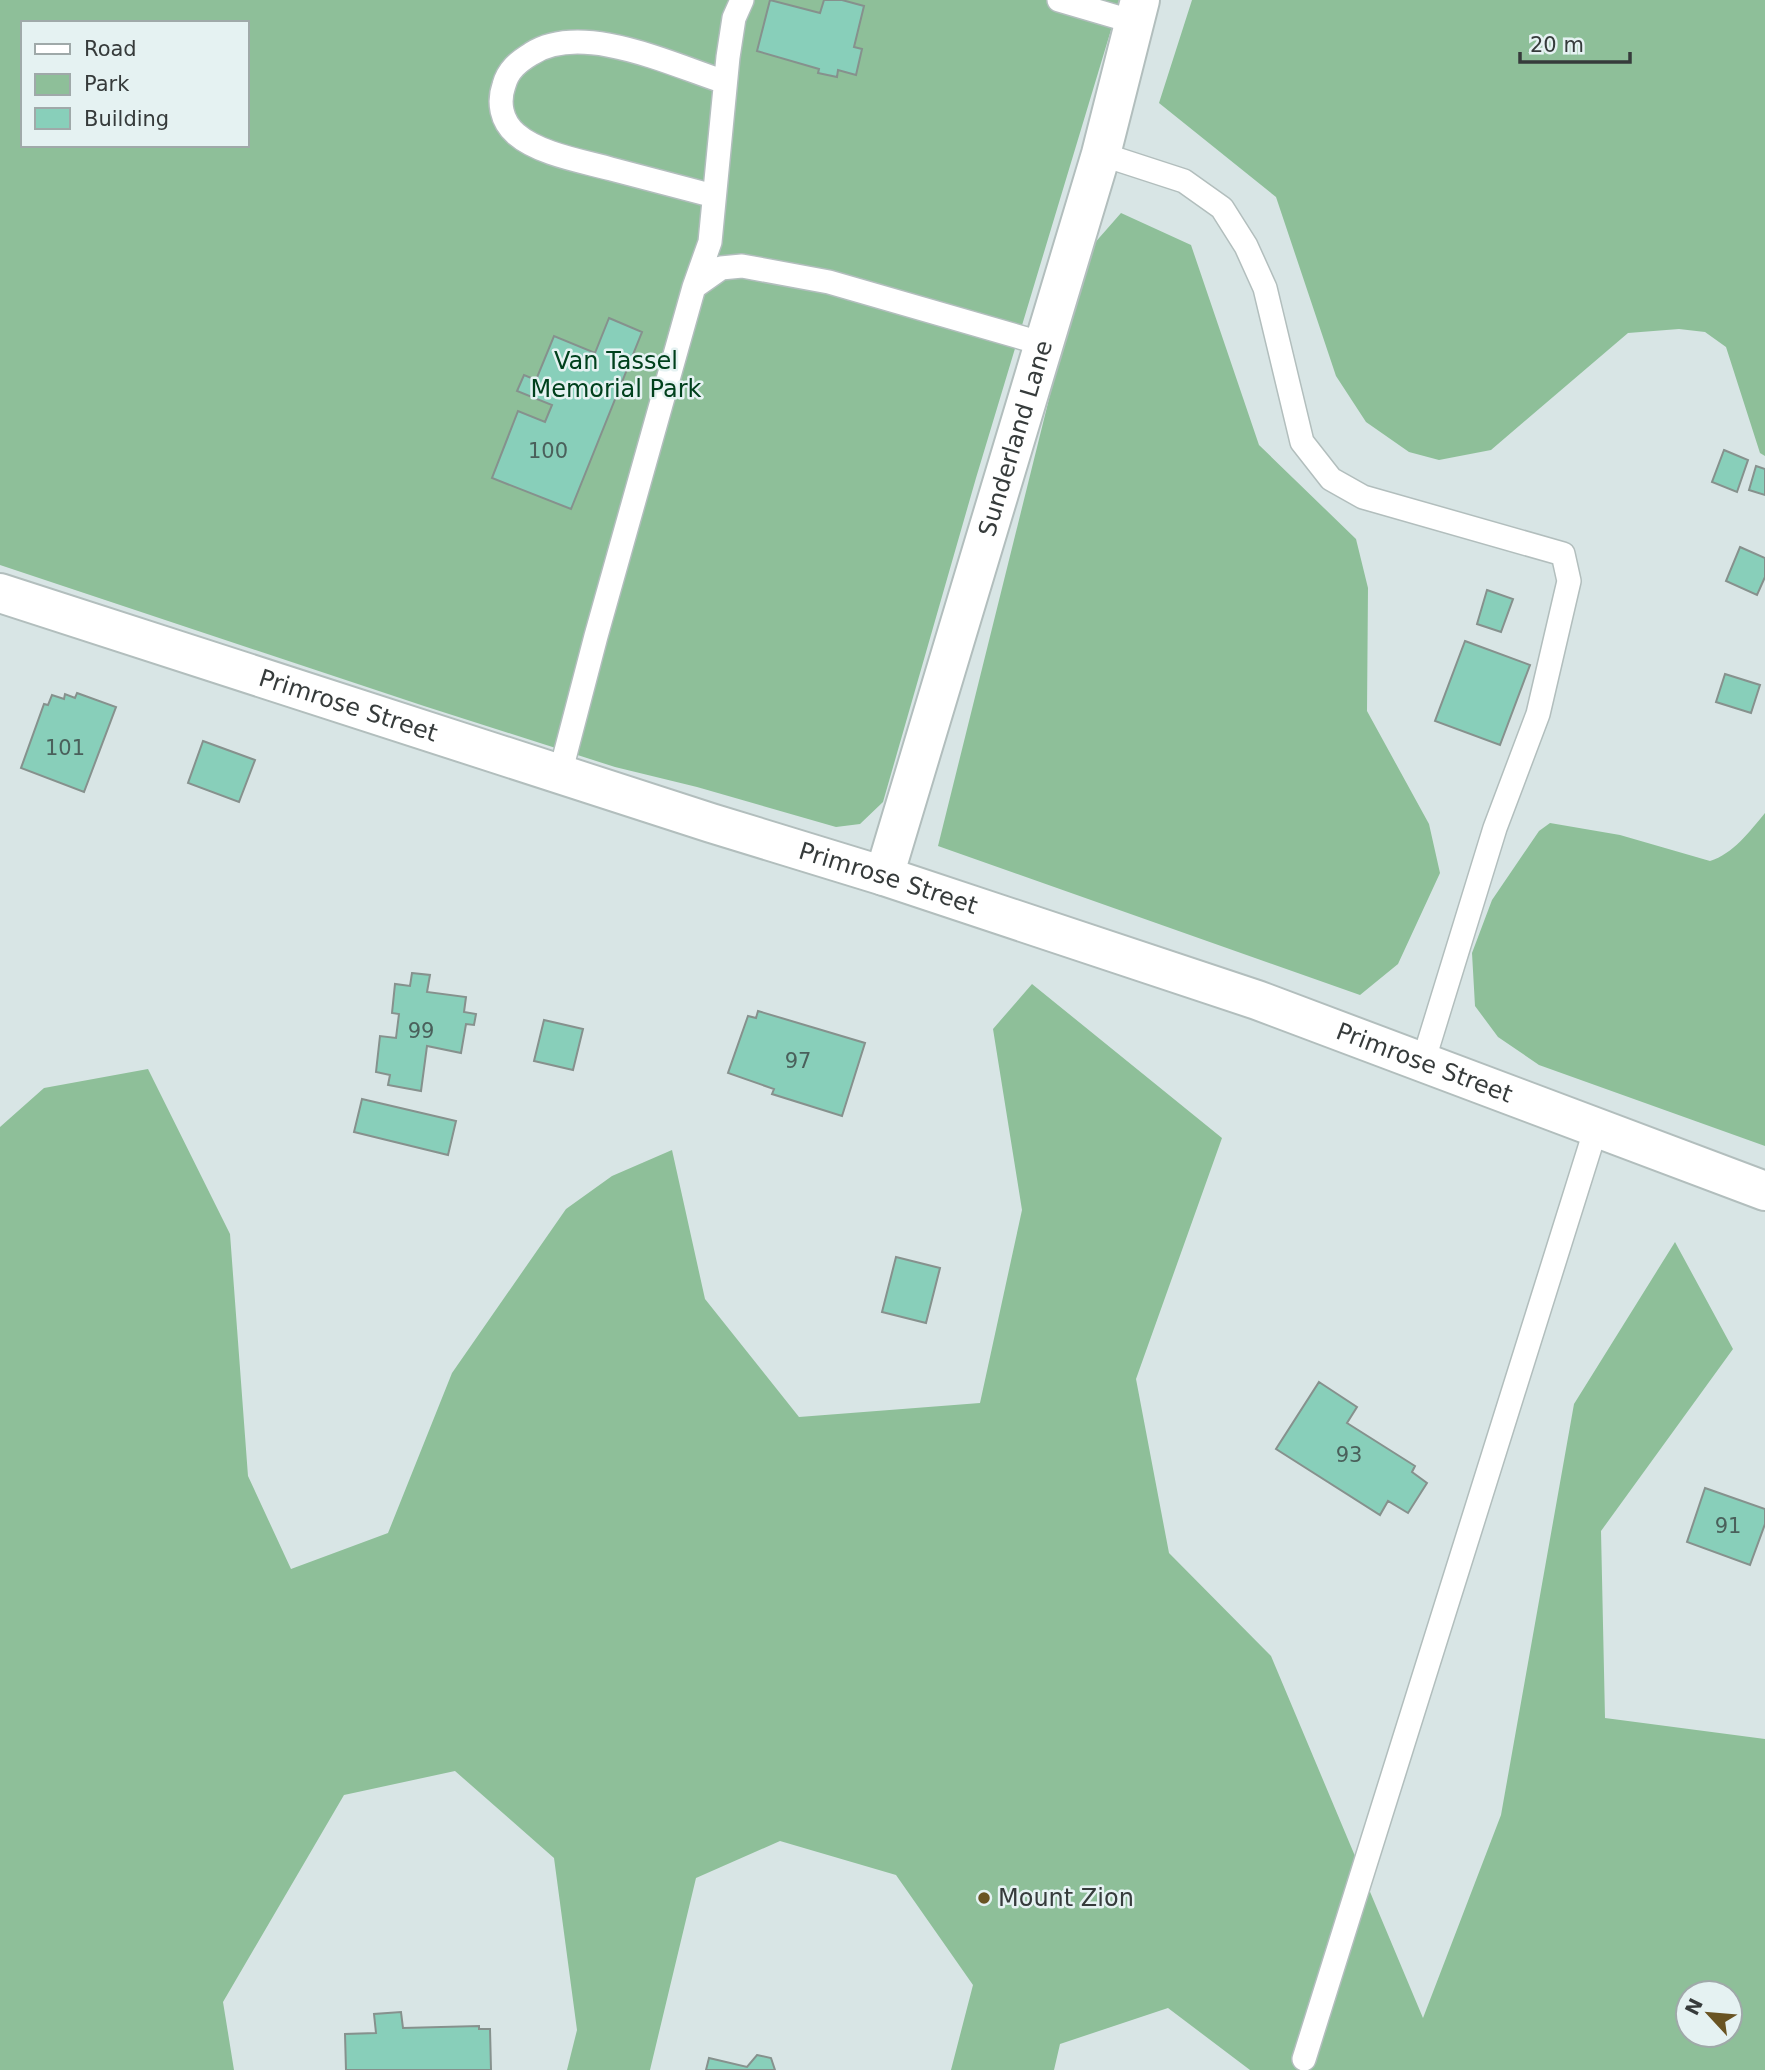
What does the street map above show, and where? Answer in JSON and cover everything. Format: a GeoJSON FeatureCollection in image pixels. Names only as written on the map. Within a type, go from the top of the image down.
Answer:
{"type":"FeatureCollection","features":[{"type":"Feature","properties":{"kind":"main road","name":"Sunderland Lane"},"geometry":{"type":"LineString","coordinates":[[884,876],[1101,154],[1137,11]]}},
{"type":"Feature","properties":{"kind":"main road","name":"Primrose Street"},"geometry":{"type":"LineString","coordinates":[[0,593],[884,876],[1257,1000],[1765,1191]]}},
{"type":"Feature","properties":{"kind":"lane"},"geometry":{"type":"LineString","coordinates":[[560,774],[694,287],[710,242],[725,82],[734,18],[742,0]]}},
{"type":"Feature","properties":{"kind":"lane"},"geometry":{"type":"LineString","coordinates":[[1059,0],[1137,11]]}},
{"type":"Feature","properties":{"kind":"lane"},"geometry":{"type":"LineString","coordinates":[[714,196],[552,153],[515,133],[503,114],[500,100],[505,82],[517,62],[542,47],[563,41],[613,45],[725,82]]}},
{"type":"Feature","properties":{"kind":"lane"},"geometry":{"type":"LineString","coordinates":[[1101,154],[1184,181],[1222,208],[1246,246],[1265,288],[1302,442],[1331,479],[1363,497],[1563,554],[1569,581],[1538,714],[1495,828],[1423,1062]]}},
{"type":"Feature","properties":{"kind":"lane"},"geometry":{"type":"LineString","coordinates":[[694,287],[721,268],[742,266],[829,282],[1044,344]]}},
{"type":"Feature","properties":{"kind":"lane"},"geometry":{"type":"LineString","coordinates":[[1304,2059],[1596,1128]]}},
{"type":"Feature","properties":{"kind":"green space","name":"Van Tassel Memorial Park"},"geometry":{"type":"Polygon","coordinates":[[[0,0],[1120,0],[976,478],[883,802],[860,824],[836,827],[697,787],[615,767],[0,565],[0,0]]]}},
{"type":"Feature","properties":{"kind":"green space"},"geometry":{"type":"Polygon","coordinates":[[[1192,0],[1765,0],[1765,456],[1760,453],[1726,347],[1705,332],[1679,329],[1628,333],[1491,450],[1439,460],[1409,452],[1366,422],[1336,376],[1276,197],[1159,103],[1192,0]]]}},
{"type":"Feature","properties":{"kind":"green space"},"geometry":{"type":"Polygon","coordinates":[[[1121,213],[1191,245],[1259,445],[1356,539],[1368,588],[1367,711],[1429,824],[1440,873],[1398,964],[1360,995],[938,846],[1085,254],[1121,213]]]}},
{"type":"Feature","properties":{"kind":"green space"},"geometry":{"type":"Polygon","coordinates":[[[1765,813],[1765,1146],[1539,1065],[1498,1037],[1475,1006],[1472,953],[1492,900],[1539,831],[1550,823],[1620,835],[1710,861],[1734,847],[1765,813]]]}},
{"type":"Feature","properties":{"kind":"green space"},"geometry":{"type":"Polygon","coordinates":[[[1032,984],[1222,1138],[1136,1379],[1169,1553],[1271,1656],[1423,2018],[1501,1815],[1574,1404],[1675,1242],[1733,1349],[1601,1531],[1605,1718],[1765,1739],[1765,2070],[1250,2070],[1168,2008],[1060,2044],[1054,2070],[951,2070],[973,1985],[896,1875],[780,1841],[696,1878],[650,2070],[567,2070],[577,2030],[554,1858],[455,1771],[344,1795],[223,2002],[234,2070],[0,2070],[0,1127],[44,1088],[148,1069],[230,1234],[248,1476],[291,1569],[388,1533],[452,1373],[566,1209],[612,1176],[672,1150],[705,1299],[799,1417],[980,1403],[1022,1210],[993,1029],[1032,984]]]}},
{"type":"Feature","properties":{"kind":"building"},"geometry":{"type":"Polygon","coordinates":[[[770,0],[820,13],[824,0],[842,0],[864,6],[854,47],[862,49],[856,75],[838,70],[837,77],[818,73],[819,69],[757,51],[770,0]]]}},
{"type":"Feature","properties":{"kind":"building"},"geometry":{"type":"Polygon","coordinates":[[[609,318],[642,332],[571,509],[492,478],[518,411],[545,422],[552,405],[517,391],[524,375],[536,380],[554,336],[595,353],[609,318]]]}},
{"type":"Feature","properties":{"kind":"building"},"geometry":{"type":"Polygon","coordinates":[[[1724,450],[1748,460],[1737,492],[1712,482],[1724,450]]]}},
{"type":"Feature","properties":{"kind":"building"},"geometry":{"type":"Polygon","coordinates":[[[1756,466],[1765,469],[1765,495],[1749,490],[1756,466]]]}},
{"type":"Feature","properties":{"kind":"building"},"geometry":{"type":"Polygon","coordinates":[[[1740,547],[1765,558],[1765,577],[1757,595],[1726,581],[1740,547]]]}},
{"type":"Feature","properties":{"kind":"building"},"geometry":{"type":"Polygon","coordinates":[[[1487,590],[1513,599],[1501,632],[1477,624],[1487,590]]]}},
{"type":"Feature","properties":{"kind":"building"},"geometry":{"type":"Polygon","coordinates":[[[1465,641],[1530,665],[1500,745],[1435,721],[1465,641]]]}},
{"type":"Feature","properties":{"kind":"building"},"geometry":{"type":"Polygon","coordinates":[[[1725,674],[1760,685],[1751,713],[1716,702],[1725,674]]]}},
{"type":"Feature","properties":{"kind":"building"},"geometry":{"type":"Polygon","coordinates":[[[77,693],[116,707],[84,792],[21,768],[44,704],[48,705],[52,695],[64,699],[65,694],[75,698],[77,693]]]}},
{"type":"Feature","properties":{"kind":"building"},"geometry":{"type":"Polygon","coordinates":[[[203,741],[255,760],[239,802],[188,783],[203,741]]]}},
{"type":"Feature","properties":{"kind":"building"},"geometry":{"type":"Polygon","coordinates":[[[412,973],[430,975],[427,992],[466,997],[464,1012],[476,1014],[474,1025],[466,1024],[461,1053],[427,1046],[421,1091],[388,1085],[390,1075],[376,1072],[380,1036],[396,1038],[399,1014],[392,1013],[395,984],[410,986],[412,973]]]}},
{"type":"Feature","properties":{"kind":"building"},"geometry":{"type":"Polygon","coordinates":[[[758,1011],[865,1043],[842,1116],[772,1094],[774,1089],[728,1073],[748,1016],[756,1018],[758,1011]]]}},
{"type":"Feature","properties":{"kind":"building"},"geometry":{"type":"Polygon","coordinates":[[[544,1020],[583,1029],[573,1070],[534,1061],[544,1020]]]}},
{"type":"Feature","properties":{"kind":"building"},"geometry":{"type":"Polygon","coordinates":[[[362,1099],[456,1121],[448,1155],[354,1132],[362,1099]]]}},
{"type":"Feature","properties":{"kind":"building"},"geometry":{"type":"Polygon","coordinates":[[[896,1257],[940,1268],[926,1323],[882,1312],[896,1257]]]}},
{"type":"Feature","properties":{"kind":"building"},"geometry":{"type":"Polygon","coordinates":[[[1319,1382],[1357,1407],[1347,1423],[1415,1466],[1412,1472],[1427,1483],[1408,1513],[1388,1501],[1380,1515],[1276,1449],[1319,1382]]]}},
{"type":"Feature","properties":{"kind":"building"},"geometry":{"type":"Polygon","coordinates":[[[1705,1488],[1765,1509],[1765,1524],[1750,1565],[1687,1542],[1705,1488]]]}},
{"type":"Feature","properties":{"kind":"building"},"geometry":{"type":"Polygon","coordinates":[[[401,2012],[403,2028],[479,2026],[479,2029],[490,2029],[491,2070],[346,2070],[345,2034],[376,2033],[374,2014],[401,2012]]]}},
{"type":"Feature","properties":{"kind":"building"},"geometry":{"type":"Polygon","coordinates":[[[757,2055],[771,2058],[775,2070],[706,2070],[709,2058],[747,2067],[757,2055]]]}},
{"type":"Feature","properties":{"kind":"place","name":"Mount Zion"},"geometry":{"type":"Point","coordinates":[984,1898]}}]}
